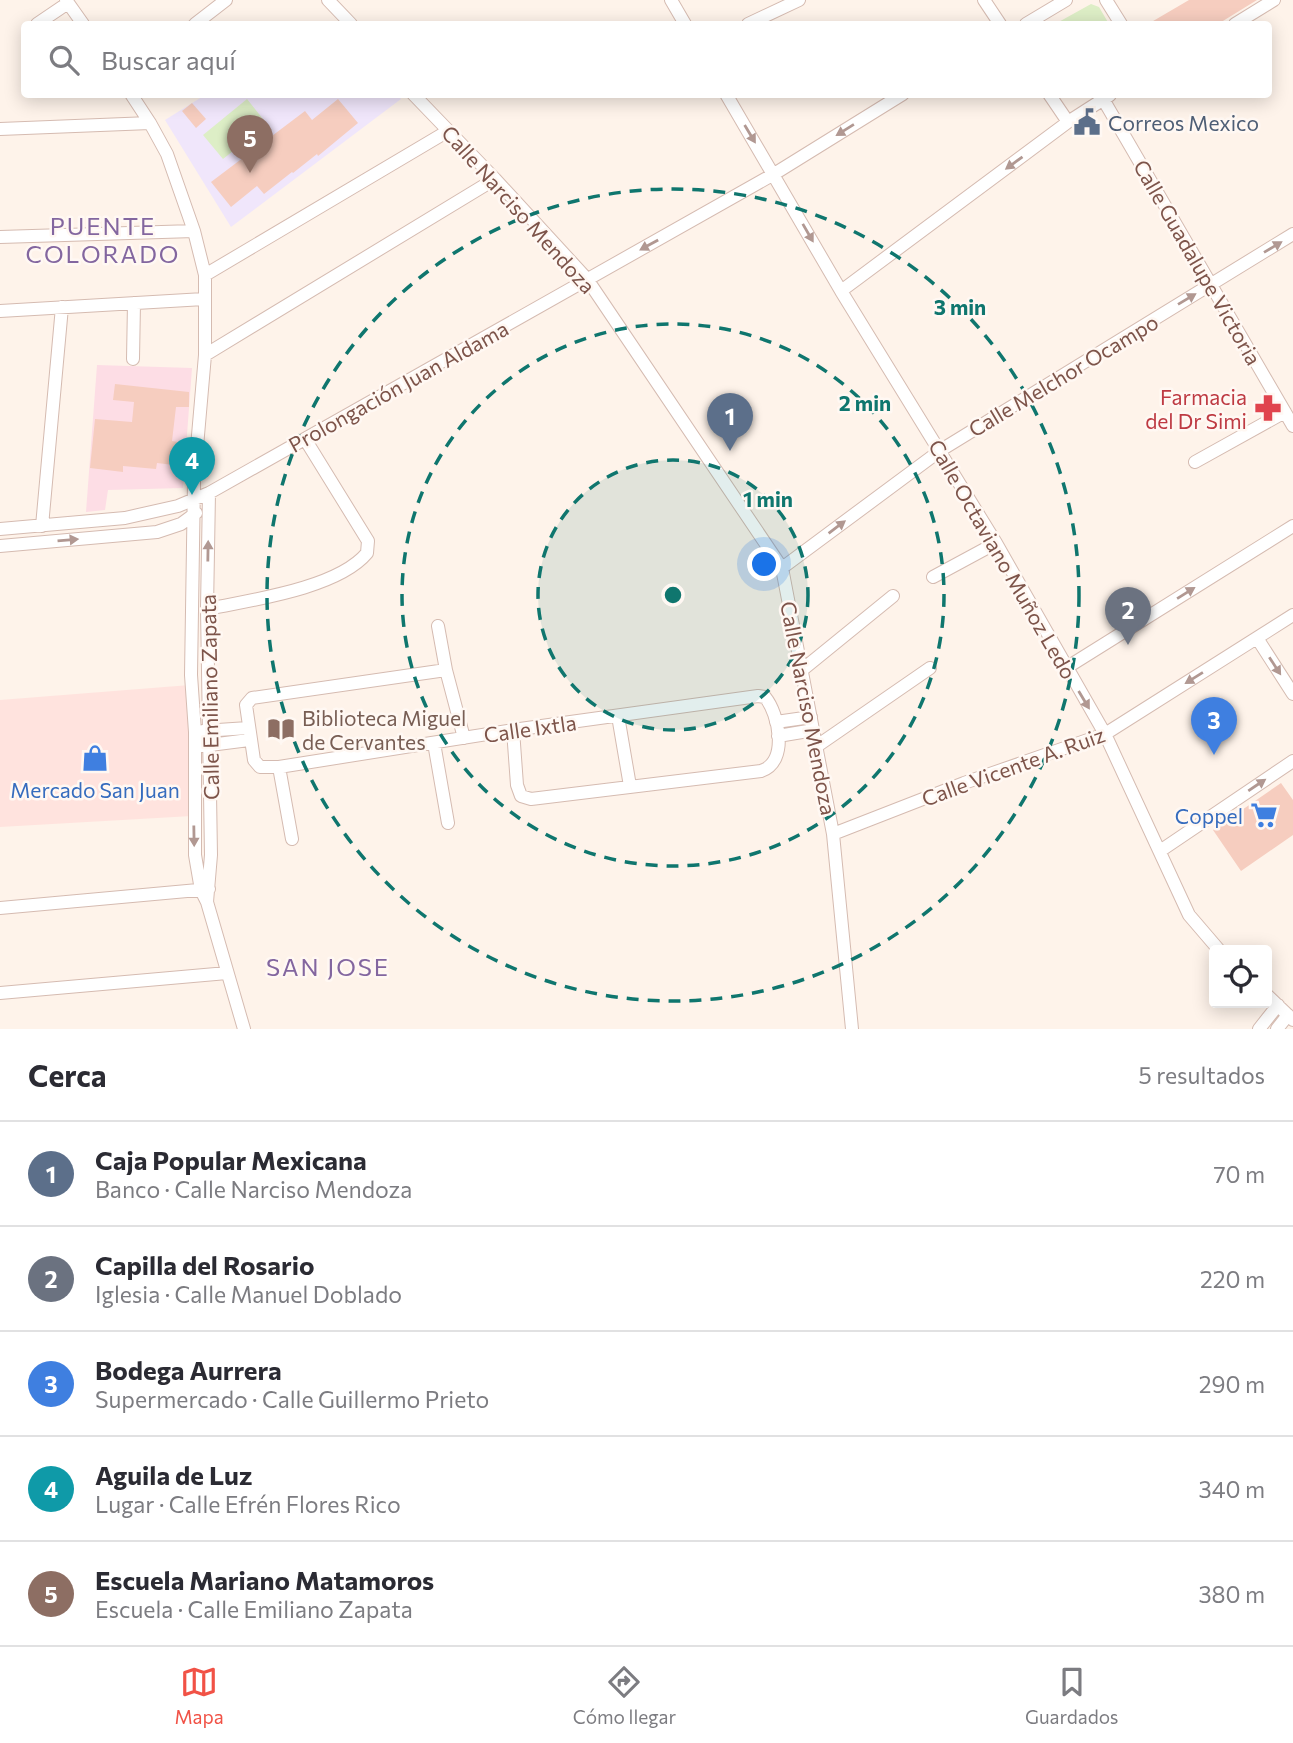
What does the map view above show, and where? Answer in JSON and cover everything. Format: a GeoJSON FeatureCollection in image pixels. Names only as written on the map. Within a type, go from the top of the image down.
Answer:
{"type":"FeatureCollection","features":[{"type":"Feature","properties":{"kind":"street"},"geometry":{"type":"LineString","coordinates":[[199,21],[226,0]]}},
{"type":"Feature","properties":{"kind":"street"},"geometry":{"type":"LineString","coordinates":[[671,0],[683,21]]}},
{"type":"Feature","properties":{"kind":"street"},"geometry":{"type":"LineString","coordinates":[[754,21],[799,0]]}},
{"type":"Feature","properties":{"kind":"street"},"geometry":{"type":"LineString","coordinates":[[984,0],[998,21]]}},
{"type":"Feature","properties":{"kind":"street"},"geometry":{"type":"LineString","coordinates":[[1106,0],[1119,21]]}},
{"type":"Feature","properties":{"kind":"street"},"geometry":{"type":"LineString","coordinates":[[1240,21],[1274,0]]}},
{"type":"Feature","properties":{"kind":"street"},"geometry":{"type":"LineString","coordinates":[[331,1],[348,21]]}},
{"type":"Feature","properties":{"kind":"street"},"geometry":{"type":"LineString","coordinates":[[1031,21],[1061,1]]}},
{"type":"Feature","properties":{"kind":"street"},"geometry":{"type":"LineString","coordinates":[[41,21],[67,2],[80,21]]}},
{"type":"Feature","properties":{"kind":"street","name":"Calle Emiliano Zapata"},"geometry":{"type":"LineString","coordinates":[[134,98],[167,154],[194,230],[205,275],[205,355],[194,481],[191,675],[195,732],[194,847],[244,1029]]}},
{"type":"Feature","properties":{"kind":"street","name":"Calle Narciso Mendoza"},"geometry":{"type":"LineString","coordinates":[[417,98],[587,279],[782,568],[833,834],[852,1029]]}},
{"type":"Feature","properties":{"kind":"street","name":"Calle Octaviano Muñoz Ledo"},"geometry":{"type":"LineString","coordinates":[[728,98],[841,291],[996,543],[1105,734],[1189,915],[1215,945]]}},
{"type":"Feature","properties":{"kind":"street","name":"Prolongación Juan Aldama"},"geometry":{"type":"LineString","coordinates":[[0,529],[125,518],[178,506],[209,492],[774,174],[897,98]]}},
{"type":"Feature","properties":{"kind":"street"},"geometry":{"type":"LineString","coordinates":[[1052,98],[1068,122]]}},
{"type":"Feature","properties":{"kind":"street"},"geometry":{"type":"LineString","coordinates":[[841,291],[1068,122],[1105,98]]}},
{"type":"Feature","properties":{"kind":"street","name":"Calle Guadalupe Victoria"},"geometry":{"type":"LineString","coordinates":[[1108,98],[1293,426]]}},
{"type":"Feature","properties":{"kind":"street"},"geometry":{"type":"LineString","coordinates":[[0,129],[150,123]]}},
{"type":"Feature","properties":{"kind":"street"},"geometry":{"type":"LineString","coordinates":[[205,275],[448,131]]}},
{"type":"Feature","properties":{"kind":"street"},"geometry":{"type":"LineString","coordinates":[[205,355],[495,179]]}},
{"type":"Feature","properties":{"kind":"street"},"geometry":{"type":"LineString","coordinates":[[0,237],[194,230]]}},
{"type":"Feature","properties":{"kind":"street","name":"Calle Melchor Ocampo"},"geometry":{"type":"LineString","coordinates":[[782,568],[940,450],[1293,234]]}},
{"type":"Feature","properties":{"kind":"street"},"geometry":{"type":"LineString","coordinates":[[0,311],[204,299]]}},
{"type":"Feature","properties":{"kind":"street"},"geometry":{"type":"LineString","coordinates":[[132,359],[134,303]]}},
{"type":"Feature","properties":{"kind":"street"},"geometry":{"type":"LineString","coordinates":[[42,526],[62,307]]}},
{"type":"Feature","properties":{"kind":"street"},"geometry":{"type":"LineString","coordinates":[[1195,462],[1285,412]]}},
{"type":"Feature","properties":{"kind":"street"},"geometry":{"type":"LineString","coordinates":[[207,609],[261,598],[345,573],[367,553],[369,541],[305,439]]}},
{"type":"Feature","properties":{"kind":"street"},"geometry":{"type":"LineString","coordinates":[[194,481],[209,492]]}},
{"type":"Feature","properties":{"kind":"street","name":"Calle Emiliano Zapata"},"geometry":{"type":"LineString","coordinates":[[206,894],[210,746],[207,609],[209,492]]}},
{"type":"Feature","properties":{"kind":"street","name":"Prolongación Juan Aldama"},"geometry":{"type":"LineString","coordinates":[[194,516],[209,492]]}},
{"type":"Feature","properties":{"kind":"street"},"geometry":{"type":"LineString","coordinates":[[0,546],[156,532],[169,529],[194,516]]}},
{"type":"Feature","properties":{"kind":"street"},"geometry":{"type":"LineString","coordinates":[[1066,668],[1293,526]]}},
{"type":"Feature","properties":{"kind":"street"},"geometry":{"type":"LineString","coordinates":[[933,576],[996,543]]}},
{"type":"Feature","properties":{"kind":"street"},"geometry":{"type":"LineString","coordinates":[[802,670],[893,596]]}},
{"type":"Feature","properties":{"kind":"street","name":"Calle Vicente A. Ruiz"},"geometry":{"type":"LineString","coordinates":[[833,834],[964,783],[1105,734],[1293,615]]}},
{"type":"Feature","properties":{"kind":"street"},"geometry":{"type":"LineString","coordinates":[[438,626],[446,670],[464,738]]}},
{"type":"Feature","properties":{"kind":"street"},"geometry":{"type":"LineString","coordinates":[[1257,638],[1293,694]]}},
{"type":"Feature","properties":{"kind":"street"},"geometry":{"type":"LineString","coordinates":[[817,746],[930,668]]}},
{"type":"Feature","properties":{"kind":"street"},"geometry":{"type":"LineString","coordinates":[[248,734],[246,705],[258,696],[446,670]]}},
{"type":"Feature","properties":{"kind":"street","name":"Calle Ixtla"},"geometry":{"type":"LineString","coordinates":[[248,734],[256,764],[266,768],[745,697],[765,697],[776,722]]}},
{"type":"Feature","properties":{"kind":"street"},"geometry":{"type":"LineString","coordinates":[[618,716],[630,786]]}},
{"type":"Feature","properties":{"kind":"street"},"geometry":{"type":"LineString","coordinates":[[513,730],[517,785],[521,796],[531,799],[761,771],[772,764],[778,751],[776,722],[811,717]]}},
{"type":"Feature","properties":{"kind":"street"},"geometry":{"type":"LineString","coordinates":[[778,736],[814,730]]}},
{"type":"Feature","properties":{"kind":"street"},"geometry":{"type":"LineString","coordinates":[[195,732],[248,734]]}},
{"type":"Feature","properties":{"kind":"street"},"geometry":{"type":"LineString","coordinates":[[194,746],[210,746],[248,734]]}},
{"type":"Feature","properties":{"kind":"street"},"geometry":{"type":"LineString","coordinates":[[434,743],[448,822]]}},
{"type":"Feature","properties":{"kind":"street"},"geometry":{"type":"LineString","coordinates":[[1160,851],[1293,761]]}},
{"type":"Feature","properties":{"kind":"street"},"geometry":{"type":"LineString","coordinates":[[279,767],[292,839]]}},
{"type":"Feature","properties":{"kind":"street"},"geometry":{"type":"LineString","coordinates":[[0,908],[206,894]]}},
{"type":"Feature","properties":{"kind":"street"},"geometry":{"type":"LineString","coordinates":[[0,993],[227,973]]}},
{"type":"Feature","properties":{"kind":"street"},"geometry":{"type":"LineString","coordinates":[[1272,1000],[1291,1018],[1277,1029]]}},
{"type":"Feature","properties":{"kind":"street"},"geometry":{"type":"LineString","coordinates":[[1259,1029],[1278,1005]]}},
{"type":"Feature","properties":{"kind":"shaded area"},"geometry":{"type":"Polygon","coordinates":[[[200,98],[401,99],[231,227],[165,120],[200,98]]]}},
{"type":"Feature","properties":{"kind":"shaded area"},"geometry":{"type":"Polygon","coordinates":[[[97,365],[192,368],[183,488],[108,490],[105,510],[86,512],[97,365]]]}},
{"type":"Feature","properties":{"kind":"shaded area","name":"Mercado San Juan"},"geometry":{"type":"Polygon","coordinates":[[[190,685],[192,816],[0,827],[0,700],[190,685]]]}},
{"type":"Feature","properties":{"kind":"green space"},"geometry":{"type":"Polygon","coordinates":[[[1091,4],[1099,7],[1107,21],[1060,21],[1091,4]]]}},
{"type":"Feature","properties":{"kind":"green space"},"geometry":{"type":"Polygon","coordinates":[[[247,99],[267,124],[223,159],[203,135],[247,99]]]}},
{"type":"Feature","properties":{"kind":"building"},"geometry":{"type":"Polygon","coordinates":[[[1189,0],[1257,0],[1223,21],[1153,21],[1189,0]]]}},
{"type":"Feature","properties":{"kind":"building"},"geometry":{"type":"Polygon","coordinates":[[[338,99],[358,123],[318,156],[317,154],[264,194],[257,186],[231,207],[211,182],[305,111],[312,120],[338,99]]]}},
{"type":"Feature","properties":{"kind":"building"},"geometry":{"type":"Polygon","coordinates":[[[192,103],[206,119],[196,128],[182,111],[192,103]]]}},
{"type":"Feature","properties":{"kind":"building"},"geometry":{"type":"Polygon","coordinates":[[[115,384],[189,392],[189,407],[176,407],[172,441],[184,443],[182,466],[157,463],[156,469],[123,466],[123,472],[90,468],[95,419],[132,422],[134,402],[113,400],[115,384]]]}},
{"type":"Feature","properties":{"kind":"building","name":"Coppel"},"geometry":{"type":"Polygon","coordinates":[[[1281,783],[1293,800],[1293,835],[1241,871],[1213,830],[1281,783]]]}},
{"type":"Feature","properties":{"kind":"place","name":"Correos Mexico"},"geometry":{"type":"Point","coordinates":[1087,122]}},
{"type":"Feature","properties":{"kind":"place","name":"Escuela Mariano Matamoros"},"geometry":{"type":"Point","coordinates":[250,173]}},
{"type":"Feature","properties":{"kind":"place","name":"Farmacia del Dr Simi"},"geometry":{"type":"Point","coordinates":[1268,408]}},
{"type":"Feature","properties":{"kind":"place","name":"Caja Popular Mexicana"},"geometry":{"type":"Point","coordinates":[730,451]}},
{"type":"Feature","properties":{"kind":"place","name":"Aguila de Luz"},"geometry":{"type":"Point","coordinates":[192,495]}},
{"type":"Feature","properties":{"kind":"place","name":"Capilla del Rosario"},"geometry":{"type":"Point","coordinates":[1128,645]}},
{"type":"Feature","properties":{"kind":"place","name":"Biblioteca Miguel de Cervantes"},"geometry":{"type":"Point","coordinates":[281,729]}},
{"type":"Feature","properties":{"kind":"place","name":"Bodega Aurrera"},"geometry":{"type":"Point","coordinates":[1214,755]}},
{"type":"Feature","properties":{"kind":"place","name":"Mercado San Juan"},"geometry":{"type":"Point","coordinates":[95,758]}},
{"type":"Feature","properties":{"kind":"place","name":"Coppel"},"geometry":{"type":"Point","coordinates":[1264,815]}},
{"type":"Feature","properties":{"kind":"district","name":"PUENTE COLORADO"},"geometry":{"type":"Point","coordinates":[103,239]}},
{"type":"Feature","properties":{"kind":"district","name":"SAN JOSE"},"geometry":{"type":"Point","coordinates":[328,966]}}]}
